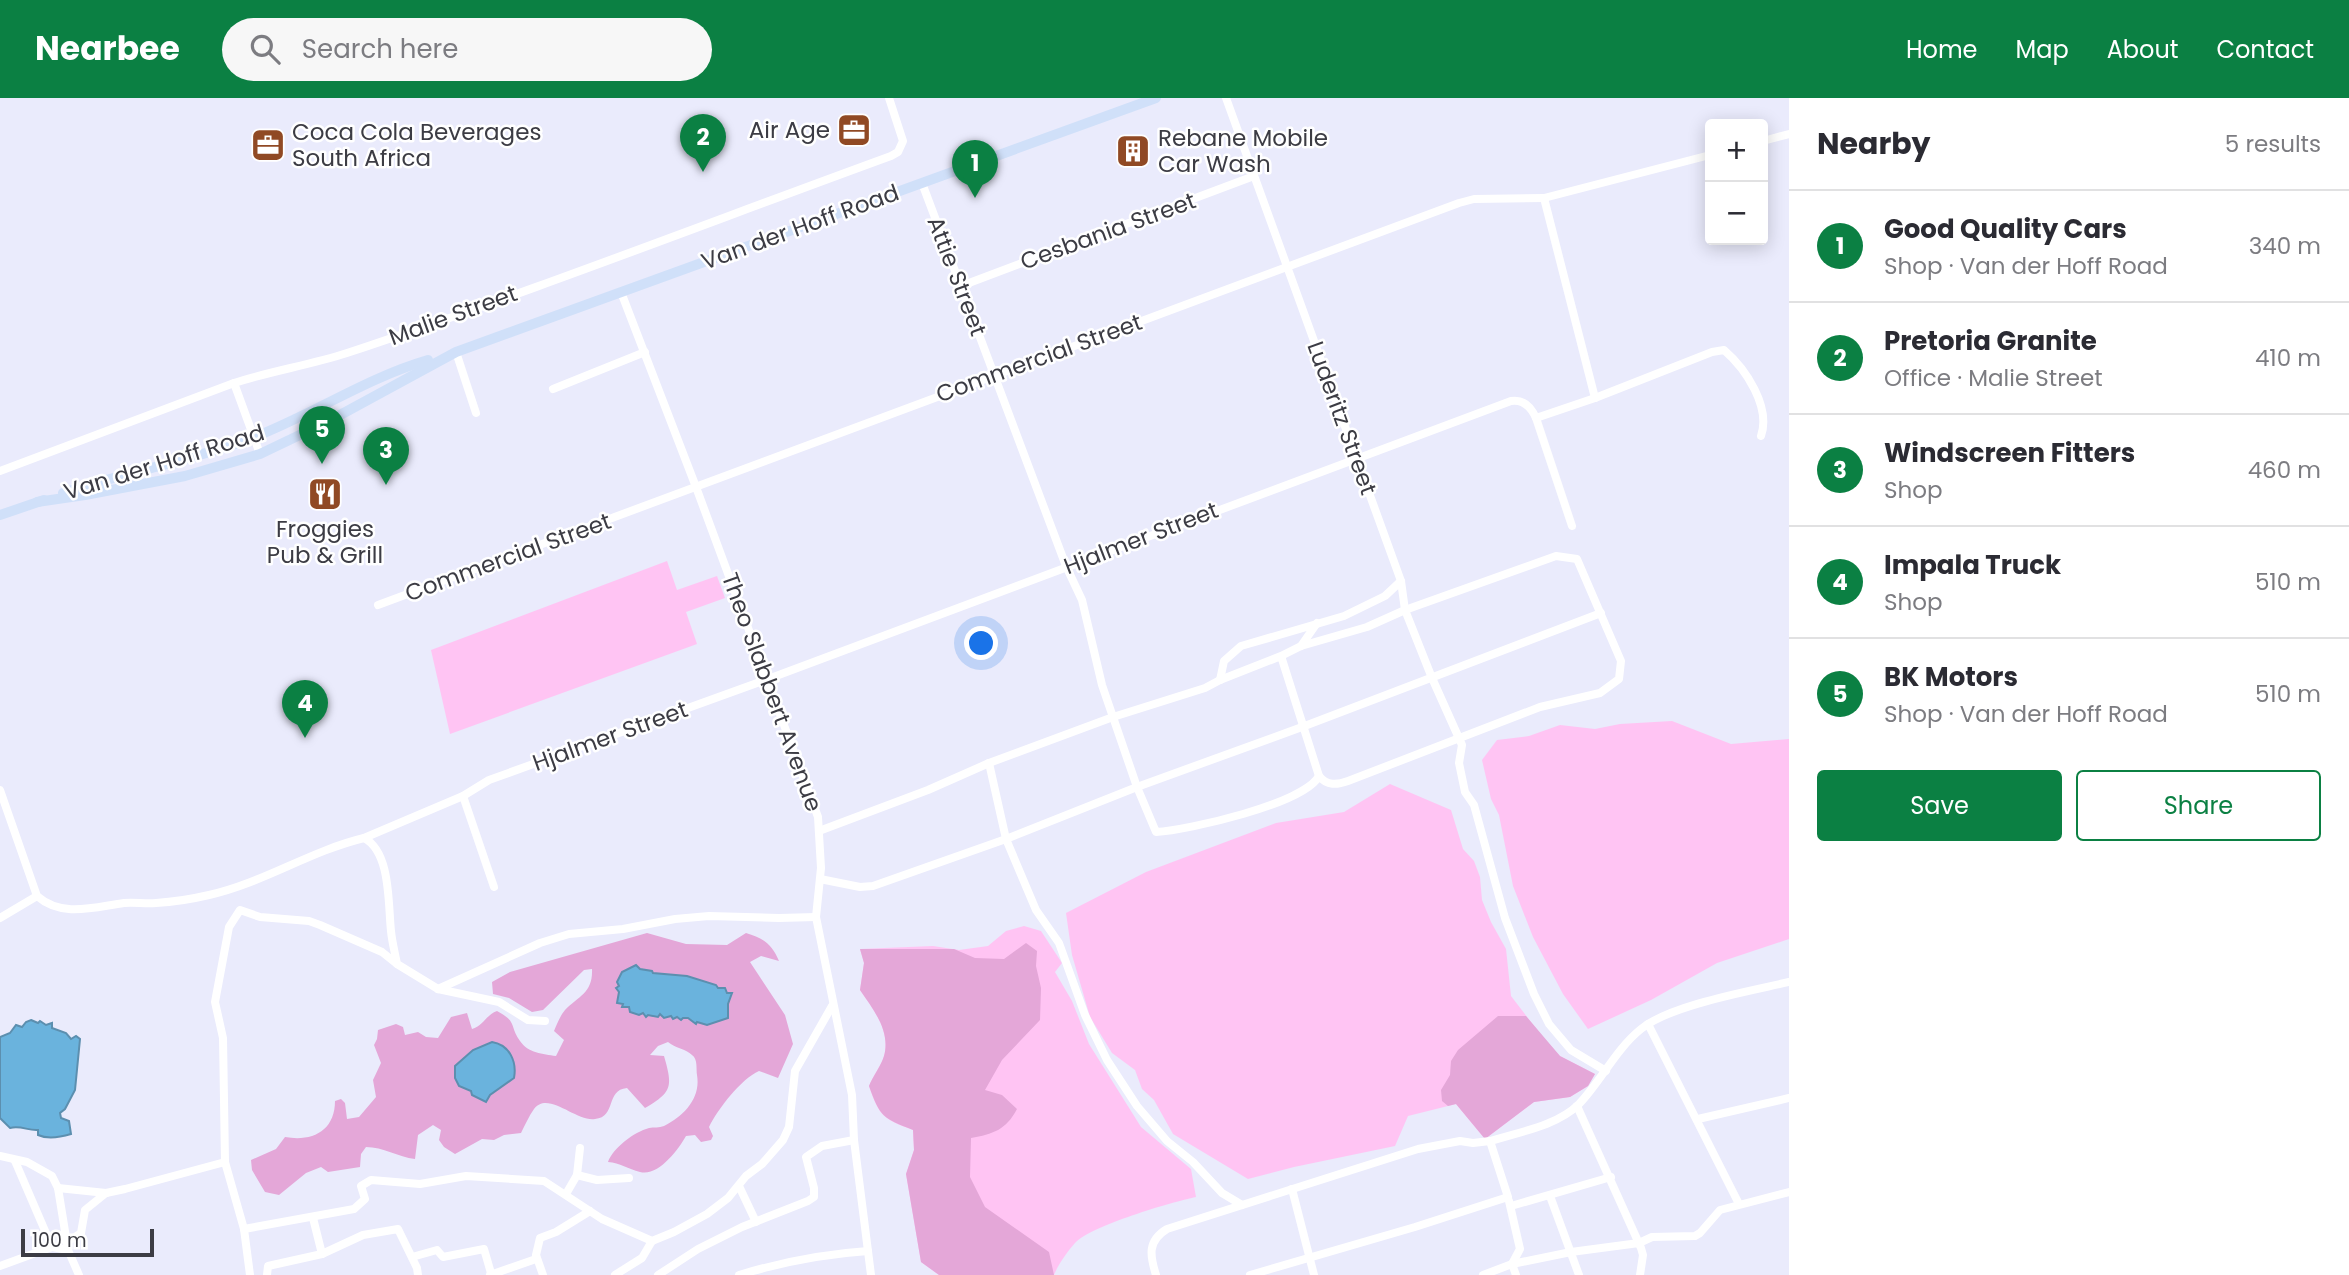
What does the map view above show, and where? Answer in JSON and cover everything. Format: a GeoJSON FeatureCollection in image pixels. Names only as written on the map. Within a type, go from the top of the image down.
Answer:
{"type":"FeatureCollection","features":[{"type":"Feature","properties":{"kind":"main road","name":"Van der Hoff Road"},"geometry":{"type":"LineString","coordinates":[[37,502],[185,476],[260,454],[456,352],[1156,98]]}},
{"type":"Feature","properties":{"kind":"main road","name":"Van der Hoff Road"},"geometry":{"type":"LineString","coordinates":[[0,516],[106,479],[213,451],[254,437],[385,376],[445,357]]}},
{"type":"Feature","properties":{"kind":"street","name":"Malie Street"},"geometry":{"type":"LineString","coordinates":[[0,471],[234,383],[325,360],[414,330],[891,156],[901,147],[903,136],[890,98]]}},
{"type":"Feature","properties":{"kind":"street","name":"Luderitz Street"},"geometry":{"type":"LineString","coordinates":[[1226,98],[1401,581],[1405,610],[1462,745],[1459,763],[1465,792],[1474,805],[1506,918],[1534,994],[1549,1024],[1572,1050],[1606,1071]]}},
{"type":"Feature","properties":{"kind":"street"},"geometry":{"type":"LineString","coordinates":[[1768,140],[1789,134]]}},
{"type":"Feature","properties":{"kind":"street","name":"Commercial Street"},"geometry":{"type":"LineString","coordinates":[[379,605],[1459,203],[1474,200],[1544,198],[1705,156]]}},
{"type":"Feature","properties":{"kind":"street","name":"Cesbania Street"},"geometry":{"type":"LineString","coordinates":[[961,286],[1255,176]]}},
{"type":"Feature","properties":{"kind":"street","name":"Attie Street"},"geometry":{"type":"LineString","coordinates":[[922,183],[1066,566],[1082,600],[1113,717],[1156,832],[1178,830],[1244,814],[1290,796],[1316,782],[1319,776]]}},
{"type":"Feature","properties":{"kind":"street"},"geometry":{"type":"LineString","coordinates":[[1544,198],[1595,398]]}},
{"type":"Feature","properties":{"kind":"street","name":"Theo Slabbert Avenue"},"geometry":{"type":"LineString","coordinates":[[621,292],[818,817],[820,878],[816,917],[852,1095],[854,1140],[871,1275]]}},
{"type":"Feature","properties":{"kind":"street"},"geometry":{"type":"LineString","coordinates":[[1572,526],[1536,418],[1712,352],[1724,351],[1733,358],[1755,392],[1765,426],[1761,436]]}},
{"type":"Feature","properties":{"kind":"street"},"geometry":{"type":"LineString","coordinates":[[456,352],[476,413]]}},
{"type":"Feature","properties":{"kind":"street"},"geometry":{"type":"LineString","coordinates":[[553,389],[645,352]]}},
{"type":"Feature","properties":{"kind":"street"},"geometry":{"type":"LineString","coordinates":[[234,383],[260,454]]}},
{"type":"Feature","properties":{"kind":"street","name":"Hjalmer Street"},"geometry":{"type":"LineString","coordinates":[[37,896],[52,906],[76,910],[209,895],[268,876],[319,853],[363,838],[463,796],[489,780],[1511,401],[1522,401],[1536,418]]}},
{"type":"Feature","properties":{"kind":"street"},"geometry":{"type":"LineString","coordinates":[[819,831],[1113,717],[1205,688],[1301,646],[1367,627],[1405,610],[1556,556],[1577,559],[1621,661],[1619,679],[1600,693],[1540,707],[1340,784],[1324,782],[1319,776],[1281,656]]}},
{"type":"Feature","properties":{"kind":"street"},"geometry":{"type":"LineString","coordinates":[[1220,680],[1224,661],[1241,646],[1344,616],[1385,596],[1401,581]]}},
{"type":"Feature","properties":{"kind":"street"},"geometry":{"type":"LineString","coordinates":[[820,878],[860,887],[873,886],[1006,839],[1601,613]]}},
{"type":"Feature","properties":{"kind":"street"},"geometry":{"type":"LineString","coordinates":[[1301,646],[1317,623]]}},
{"type":"Feature","properties":{"kind":"street"},"geometry":{"type":"LineString","coordinates":[[989,763],[1006,839],[1036,910],[1059,943],[1085,1015],[1107,1060],[1137,1106],[1167,1141],[1193,1162],[1222,1193],[1242,1205]]}},
{"type":"Feature","properties":{"kind":"street"},"geometry":{"type":"LineString","coordinates":[[0,790],[37,896],[0,918]]}},
{"type":"Feature","properties":{"kind":"street"},"geometry":{"type":"LineString","coordinates":[[463,796],[494,887]]}},
{"type":"Feature","properties":{"kind":"street"},"geometry":{"type":"LineString","coordinates":[[363,838],[378,852],[386,874],[391,936],[397,964]]}},
{"type":"Feature","properties":{"kind":"street"},"geometry":{"type":"LineString","coordinates":[[251,1274],[244,1229],[225,1162],[223,1038],[215,1002],[229,927],[240,909],[260,918],[320,925],[382,952],[438,989],[499,1002],[528,1020],[545,1021]]}},
{"type":"Feature","properties":{"kind":"street"},"geometry":{"type":"LineString","coordinates":[[438,989],[540,943],[569,934],[687,918],[816,917]]}},
{"type":"Feature","properties":{"kind":"street"},"geometry":{"type":"LineString","coordinates":[[1156,1275],[1150,1248],[1160,1233],[1175,1226],[1418,1149],[1460,1141],[1490,1141],[1547,1124],[1577,1105],[1636,1034],[1648,1024],[1690,1006],[1789,982]]}},
{"type":"Feature","properties":{"kind":"street"},"geometry":{"type":"LineString","coordinates":[[615,1275],[644,1256],[652,1241],[699,1220],[728,1198],[784,1139],[789,1127],[795,1071],[832,1006]]}},
{"type":"Feature","properties":{"kind":"street"},"geometry":{"type":"LineString","coordinates":[[1648,1024],[1739,1204]]}},
{"type":"Feature","properties":{"kind":"street"},"geometry":{"type":"LineString","coordinates":[[1698,1119],[1789,1098]]}},
{"type":"Feature","properties":{"kind":"street"},"geometry":{"type":"LineString","coordinates":[[1577,1105],[1639,1243],[1643,1255],[1642,1274]]}},
{"type":"Feature","properties":{"kind":"street"},"geometry":{"type":"LineString","coordinates":[[657,1275],[698,1249],[791,1209],[814,1196],[806,1157],[813,1150],[854,1140]]}},
{"type":"Feature","properties":{"kind":"street"},"geometry":{"type":"LineString","coordinates":[[1490,1141],[1520,1249],[1512,1264],[1516,1275]]}},
{"type":"Feature","properties":{"kind":"street"},"geometry":{"type":"LineString","coordinates":[[566,1194],[578,1175],[580,1147]]}},
{"type":"Feature","properties":{"kind":"street"},"geometry":{"type":"LineString","coordinates":[[0,1156],[27,1162],[49,1173],[58,1188],[68,1246],[79,1275]]}},
{"type":"Feature","properties":{"kind":"street"},"geometry":{"type":"LineString","coordinates":[[15,1161],[52,1247]]}},
{"type":"Feature","properties":{"kind":"street"},"geometry":{"type":"LineString","coordinates":[[58,1188],[106,1193],[225,1162]]}},
{"type":"Feature","properties":{"kind":"street"},"geometry":{"type":"LineString","coordinates":[[578,1175],[597,1180],[629,1178]]}},
{"type":"Feature","properties":{"kind":"street"},"geometry":{"type":"LineString","coordinates":[[244,1229],[354,1209],[365,1199],[361,1186],[371,1180],[420,1184],[466,1176],[544,1181],[614,1225],[652,1241]]}},
{"type":"Feature","properties":{"kind":"street"},"geometry":{"type":"LineString","coordinates":[[1250,1275],[1509,1202],[1550,1195],[1611,1177]]}},
{"type":"Feature","properties":{"kind":"street"},"geometry":{"type":"LineString","coordinates":[[739,1186],[756,1222]]}},
{"type":"Feature","properties":{"kind":"street"},"geometry":{"type":"LineString","coordinates":[[1292,1189],[1314,1275]]}},
{"type":"Feature","properties":{"kind":"street"},"geometry":{"type":"LineString","coordinates":[[1483,1275],[1512,1264],[1571,1252],[1639,1243],[1652,1237],[1695,1236],[1700,1234],[1720,1210],[1789,1192]]}},
{"type":"Feature","properties":{"kind":"street"},"geometry":{"type":"LineString","coordinates":[[0,1266],[52,1247],[68,1246],[80,1233],[85,1210],[106,1193]]}},
{"type":"Feature","properties":{"kind":"street"},"geometry":{"type":"LineString","coordinates":[[1550,1195],[1579,1275]]}},
{"type":"Feature","properties":{"kind":"street"},"geometry":{"type":"LineString","coordinates":[[543,1275],[536,1259],[540,1238],[590,1211]]}},
{"type":"Feature","properties":{"kind":"street"},"geometry":{"type":"LineString","coordinates":[[313,1218],[322,1254]]}},
{"type":"Feature","properties":{"kind":"street"},"geometry":{"type":"LineString","coordinates":[[267,1275],[268,1266],[322,1254],[363,1235],[398,1229],[418,1275]]}},
{"type":"Feature","properties":{"kind":"street"},"geometry":{"type":"LineString","coordinates":[[412,1257],[437,1250],[443,1257],[484,1249],[490,1274],[536,1259]]}},
{"type":"Feature","properties":{"kind":"street"},"geometry":{"type":"LineString","coordinates":[[739,1275],[803,1258],[868,1251]]}},
{"type":"Feature","properties":{"kind":"shaded area"},"geometry":{"type":"Polygon","coordinates":[[[667,561],[677,590],[717,576],[725,598],[686,612],[697,644],[450,734],[431,650],[667,561]]]}},
{"type":"Feature","properties":{"kind":"shaded area"},"geometry":{"type":"Polygon","coordinates":[[[1672,721],[1731,744],[1789,739],[1789,939],[1717,963],[1651,1000],[1588,1029],[1563,994],[1533,937],[1513,886],[1499,815],[1491,799],[1482,760],[1497,740],[1529,736],[1560,725],[1595,729],[1620,724],[1672,721]]]}},
{"type":"Feature","properties":{"kind":"shaded area"},"geometry":{"type":"Polygon","coordinates":[[[1390,784],[1451,810],[1463,849],[1474,861],[1480,877],[1482,900],[1506,949],[1511,996],[1560,1056],[1595,1074],[1588,1086],[1570,1097],[1534,1102],[1485,1139],[1456,1104],[1408,1116],[1395,1146],[1248,1179],[1173,1134],[1154,1100],[1142,1089],[1135,1070],[1112,1053],[1090,1017],[1072,955],[1066,913],[1146,872],[1276,823],[1344,812],[1390,784]]]}},
{"type":"Feature","properties":{"kind":"shaded area"},"geometry":{"type":"Polygon","coordinates":[[[1024,926],[1041,931],[1062,963],[1055,972],[1072,1001],[1089,1044],[1141,1127],[1191,1169],[1196,1197],[1132,1216],[1084,1236],[1069,1250],[1054,1275],[939,1275],[921,1262],[906,1174],[914,1150],[913,1130],[895,1123],[879,1110],[869,1086],[886,1047],[880,1021],[860,990],[864,963],[860,949],[933,946],[959,950],[988,946],[1006,931],[1024,926]]]}},
{"type":"Feature","properties":{"kind":"shaded area"},"geometry":{"type":"Polygon","coordinates":[[[647,933],[686,944],[727,945],[746,933],[766,943],[779,961],[761,956],[750,962],[785,1015],[793,1044],[778,1078],[759,1071],[731,1095],[709,1127],[713,1136],[711,1140],[701,1142],[695,1135],[686,1136],[667,1161],[647,1172],[608,1162],[614,1151],[625,1141],[643,1130],[662,1127],[671,1122],[684,1112],[694,1099],[698,1083],[695,1059],[690,1053],[668,1042],[658,1046],[650,1055],[664,1056],[669,1075],[668,1088],[661,1097],[645,1108],[627,1088],[616,1093],[606,1114],[595,1119],[587,1119],[547,1103],[540,1104],[532,1112],[521,1133],[504,1135],[494,1140],[482,1139],[455,1154],[444,1147],[439,1140],[441,1130],[433,1125],[418,1135],[415,1159],[366,1147],[361,1154],[360,1167],[328,1172],[321,1167],[306,1173],[279,1195],[265,1192],[252,1170],[251,1160],[276,1149],[285,1137],[304,1138],[320,1132],[331,1120],[335,1101],[341,1099],[345,1103],[347,1119],[359,1117],[376,1097],[373,1080],[381,1063],[374,1045],[378,1030],[396,1024],[403,1027],[405,1035],[418,1032],[426,1037],[438,1038],[451,1017],[467,1013],[472,1029],[497,1011],[511,1021],[523,1045],[536,1052],[556,1056],[564,1040],[554,1031],[565,1010],[588,989],[592,969],[584,970],[543,1010],[532,1012],[509,998],[493,994],[492,982],[510,972],[647,933]]]}},
{"type":"Feature","properties":{"kind":"shaded area"},"geometry":{"type":"Polygon","coordinates":[[[1026,943],[1037,951],[1036,966],[1041,988],[1040,1020],[1002,1060],[985,1090],[1002,1095],[1017,1109],[998,1130],[971,1138],[970,1177],[985,1207],[1049,1252],[1054,1275],[939,1275],[921,1262],[906,1174],[914,1150],[913,1130],[884,1115],[869,1086],[886,1047],[880,1021],[860,990],[864,963],[860,949],[954,949],[975,958],[1004,959],[1026,943]]]}},
{"type":"Feature","properties":{"kind":"shaded area"},"geometry":{"type":"Polygon","coordinates":[[[1498,1016],[1526,1016],[1560,1056],[1595,1074],[1588,1086],[1570,1097],[1534,1102],[1485,1139],[1456,1104],[1448,1106],[1442,1101],[1441,1090],[1450,1075],[1451,1061],[1458,1050],[1498,1016]]]}},
{"type":"Feature","properties":{"kind":"water"},"geometry":{"type":"Polygon","coordinates":[[[636,965],[653,973],[687,976],[718,988],[725,988],[727,993],[732,993],[728,1004],[728,1018],[707,1025],[696,1024],[688,1018],[664,1018],[660,1014],[658,1017],[646,1017],[643,1013],[639,1015],[630,1012],[629,1007],[622,1007],[623,1004],[617,1003],[619,992],[616,988],[619,986],[617,982],[622,972],[636,965]]]}},
{"type":"Feature","properties":{"kind":"water"},"geometry":{"type":"Polygon","coordinates":[[[31,1020],[46,1025],[52,1023],[52,1028],[66,1033],[71,1039],[76,1036],[80,1039],[75,1090],[60,1113],[61,1118],[69,1121],[71,1134],[42,1136],[38,1135],[38,1130],[10,1128],[0,1118],[0,1037],[10,1033],[16,1025],[22,1027],[31,1020]]]}},
{"type":"Feature","properties":{"kind":"water"},"geometry":{"type":"Polygon","coordinates":[[[492,1042],[508,1050],[515,1072],[514,1078],[490,1095],[486,1102],[459,1086],[455,1078],[455,1066],[473,1050],[492,1042]]]}},
{"type":"Feature","properties":{"kind":"place","name":"Air Age"},"geometry":{"type":"Point","coordinates":[854,130]}},
{"type":"Feature","properties":{"kind":"place","name":"Coca Cola Beverages South Africa"},"geometry":{"type":"Point","coordinates":[268,145]}},
{"type":"Feature","properties":{"kind":"place","name":"Rebane Mobile Car Wash"},"geometry":{"type":"Point","coordinates":[1133,151]}},
{"type":"Feature","properties":{"kind":"place","name":"Pretoria Granite"},"geometry":{"type":"Point","coordinates":[703,172]}},
{"type":"Feature","properties":{"kind":"place","name":"Good Quality Cars"},"geometry":{"type":"Point","coordinates":[975,198]}},
{"type":"Feature","properties":{"kind":"place","name":"BK Motors"},"geometry":{"type":"Point","coordinates":[322,464]}},
{"type":"Feature","properties":{"kind":"place","name":"Windscreen Fitters"},"geometry":{"type":"Point","coordinates":[386,485]}},
{"type":"Feature","properties":{"kind":"place","name":"Froggies Pub & Grill"},"geometry":{"type":"Point","coordinates":[325,494]}},
{"type":"Feature","properties":{"kind":"place","name":"Impala Truck"},"geometry":{"type":"Point","coordinates":[305,738]}}]}
